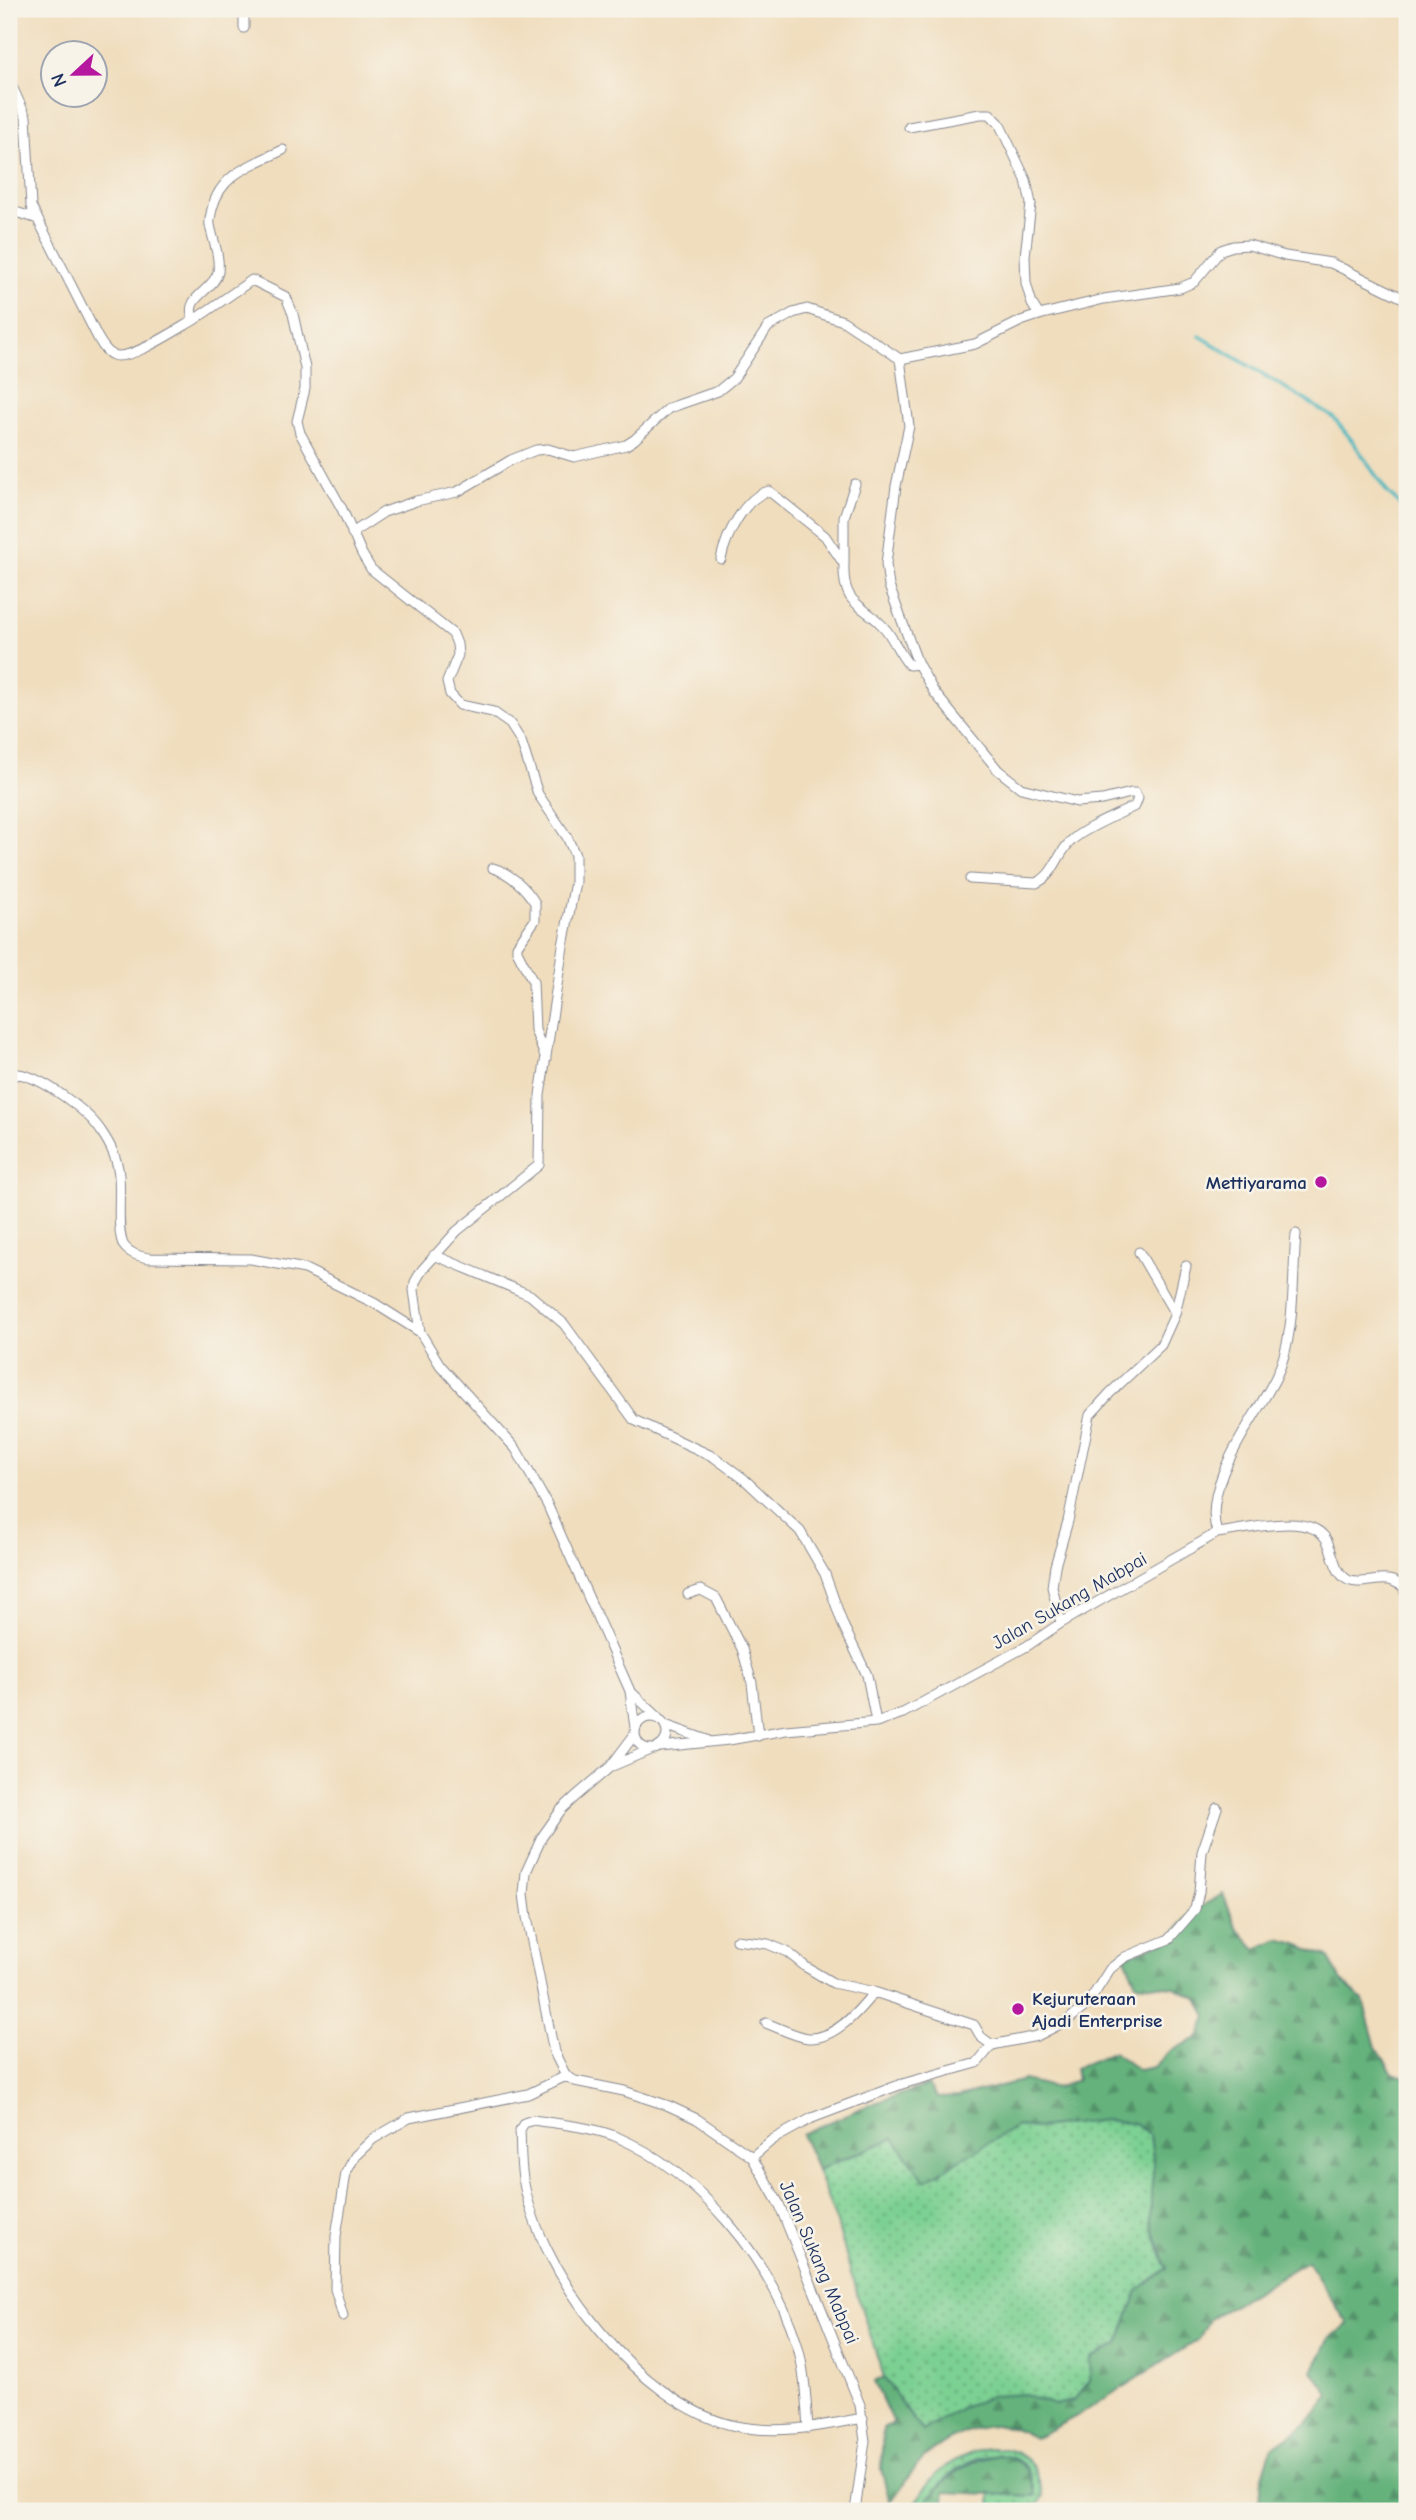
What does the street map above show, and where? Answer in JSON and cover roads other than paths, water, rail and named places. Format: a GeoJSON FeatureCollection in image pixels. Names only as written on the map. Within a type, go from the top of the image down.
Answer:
{"type":"FeatureCollection","features":[{"type":"Feature","properties":{"kind":"street"},"geometry":{"type":"LineString","coordinates":[[244,9],[244,28]]}},
{"type":"Feature","properties":{"kind":"street"},"geometry":{"type":"LineString","coordinates":[[9,80],[26,117],[28,195],[36,218],[104,348],[114,355],[127,356],[194,320],[252,280],[286,297],[293,314],[304,368],[305,389],[297,421],[300,433],[371,569],[453,634],[458,655],[447,682],[450,694],[460,705],[493,712],[510,724],[521,741],[538,794],[567,837],[575,855],[575,882],[540,1095],[539,1165],[457,1231],[422,1269],[415,1282],[420,1332],[440,1365],[516,1449],[547,1504],[630,1691],[635,1731],[640,1745],[656,1748],[667,1737],[662,1722],[630,1691]]}},
{"type":"Feature","properties":{"kind":"street"},"geometry":{"type":"LineString","coordinates":[[909,127],[980,114],[990,114],[999,122],[1026,180],[1031,204],[1025,256],[1026,283],[1038,315]]}},
{"type":"Feature","properties":{"kind":"street"},"geometry":{"type":"LineString","coordinates":[[194,320],[191,314],[194,301],[197,295],[214,282],[218,272],[218,251],[209,221],[215,197],[230,175],[282,150]]}},
{"type":"Feature","properties":{"kind":"street"},"geometry":{"type":"LineString","coordinates":[[9,210],[36,218]]}},
{"type":"Feature","properties":{"kind":"street"},"geometry":{"type":"LineString","coordinates":[[900,359],[975,344],[1038,315],[1104,299],[1180,288],[1194,282],[1221,250],[1249,245],[1285,256],[1331,263],[1407,300]]}},
{"type":"Feature","properties":{"kind":"street"},"geometry":{"type":"LineString","coordinates":[[352,533],[384,512],[416,500],[457,492],[511,460],[536,450],[548,449],[574,457],[626,445],[669,408],[718,391],[734,378],[768,327],[793,313],[807,309],[843,321],[900,359],[909,426],[896,486],[886,564],[889,586],[918,664],[934,692],[998,770],[1021,788],[1077,802],[1102,800],[1131,793],[1135,793],[1138,798],[1135,806],[1072,839],[1058,856],[1049,875],[1042,881],[1036,883],[970,879]]}},
{"type":"Feature","properties":{"kind":"street"},"geometry":{"type":"LineString","coordinates":[[855,484],[844,517],[846,559],[843,576],[849,598],[855,606],[886,630],[909,665],[918,664]]}},
{"type":"Feature","properties":{"kind":"street"},"geometry":{"type":"LineString","coordinates":[[721,559],[724,544],[744,510],[761,493],[769,491],[825,536],[844,564]]}},
{"type":"Feature","properties":{"kind":"street"},"geometry":{"type":"LineString","coordinates":[[493,868],[506,874],[522,887],[535,903],[535,920],[517,946],[517,951],[533,982],[535,1030],[546,1061]]}},
{"type":"Feature","properties":{"kind":"street"},"geometry":{"type":"LineString","coordinates":[[9,1080],[18,1073],[35,1078],[79,1109],[100,1129],[113,1153],[119,1172],[124,1245],[134,1255],[160,1258],[251,1259],[305,1269],[374,1303],[420,1332]]}},
{"type":"Feature","properties":{"kind":"street"},"geometry":{"type":"LineString","coordinates":[[1217,1533],[1215,1503],[1219,1479],[1277,1375],[1288,1345],[1296,1234]]}},
{"type":"Feature","properties":{"kind":"street"},"geometry":{"type":"LineString","coordinates":[[1139,1252],[1175,1314]]}},
{"type":"Feature","properties":{"kind":"street"},"geometry":{"type":"LineString","coordinates":[[434,1255],[530,1295],[564,1324],[634,1420],[714,1457],[744,1479],[800,1531],[825,1574],[843,1625],[867,1675],[876,1723]]}},
{"type":"Feature","properties":{"kind":"street"},"geometry":{"type":"LineString","coordinates":[[1061,1623],[1052,1587],[1055,1566],[1069,1521],[1090,1415],[1161,1345],[1175,1314],[1186,1266]]}},
{"type":"Feature","properties":{"kind":"street","name":"Jalan Sukang Mabpai"},"geometry":{"type":"LineString","coordinates":[[610,1767],[656,1748],[758,1736],[786,1730],[876,1723],[919,1705],[1027,1646],[1061,1623],[1217,1533],[1245,1531],[1275,1524],[1302,1524],[1319,1529],[1344,1578],[1352,1582],[1389,1580],[1403,1586],[1407,1598]]}},
{"type":"Feature","properties":{"kind":"street"},"geometry":{"type":"LineString","coordinates":[[688,1594],[701,1590],[716,1598],[737,1639],[752,1683],[758,1736]]}},
{"type":"Feature","properties":{"kind":"street"},"geometry":{"type":"LineString","coordinates":[[635,1731],[643,1718],[651,1716],[662,1722]]}},
{"type":"Feature","properties":{"kind":"street","name":"Jalan Sukang Mabpai"},"geometry":{"type":"LineString","coordinates":[[662,1722],[711,1742]]}},
{"type":"Feature","properties":{"kind":"street","name":"Jalan Sukang Mabpai"},"geometry":{"type":"LineString","coordinates":[[635,1731],[610,1767],[561,1810],[542,1837],[529,1863],[524,1881],[532,1946],[554,2052],[566,2076],[575,2081],[624,2091],[669,2106],[697,2119],[752,2157],[779,2204],[863,2418],[865,2441],[855,2511]]}},
{"type":"Feature","properties":{"kind":"street"},"geometry":{"type":"LineString","coordinates":[[752,2157],[772,2140],[812,2118],[902,2084],[977,2063],[992,2045],[1037,2036],[1059,2025],[1087,2005],[1110,1969],[1125,1957],[1169,1939],[1195,1909],[1202,1852],[1217,1808]]}},
{"type":"Feature","properties":{"kind":"street"},"geometry":{"type":"LineString","coordinates":[[736,1940],[768,1944],[788,1952],[833,1983],[874,1992],[974,2025],[981,2037],[992,2045]]}},
{"type":"Feature","properties":{"kind":"street"},"geometry":{"type":"LineString","coordinates":[[766,2023],[809,2038],[824,2036],[846,2021],[874,1992]]}},
{"type":"Feature","properties":{"kind":"street"},"geometry":{"type":"LineString","coordinates":[[343,2316],[335,2289],[336,2236],[346,2173],[355,2156],[373,2139],[409,2118],[528,2094],[566,2076]]}},
{"type":"Feature","properties":{"kind":"street"},"geometry":{"type":"LineString","coordinates":[[808,2428],[798,2346],[783,2308],[755,2258],[701,2193],[661,2163],[616,2137],[533,2120],[524,2123],[520,2130],[523,2178],[540,2233],[558,2270],[609,2341],[634,2367],[688,2409],[735,2426],[765,2430],[808,2428],[863,2418]]}},
{"type":"Feature","properties":{"kind":"waterway"},"geometry":{"type":"LineString","coordinates":[[1200,336],[1333,417],[1387,492],[1407,512]]}},
{"type":"Feature","properties":{"kind":"place","name":"Mettiyarama"},"geometry":{"type":"Point","coordinates":[1321,1182]}},
{"type":"Feature","properties":{"kind":"place","name":"Kejuruteraan Ajadi Enterprise"},"geometry":{"type":"Point","coordinates":[1018,2009]}}]}
